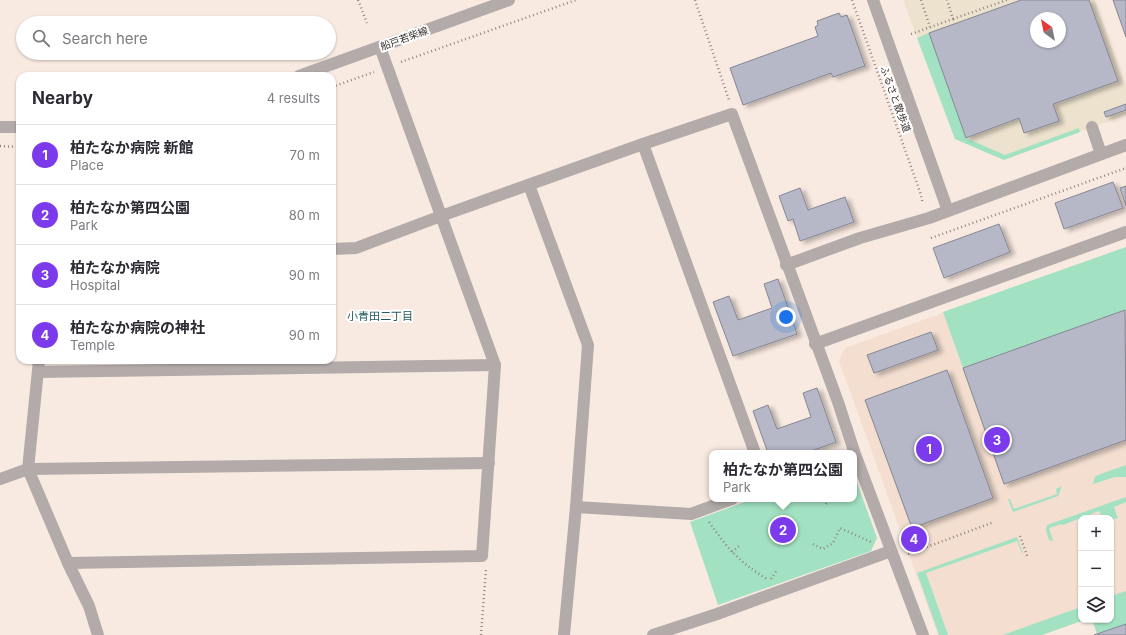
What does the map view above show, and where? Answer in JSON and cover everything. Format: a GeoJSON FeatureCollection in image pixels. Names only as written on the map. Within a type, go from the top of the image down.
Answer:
{"type":"FeatureCollection","features":[{"type":"Feature","properties":{"kind":"street","name":"船戸若柴線"},"geometry":{"type":"LineString","coordinates":[[310,72],[380,47],[493,3],[509,0]]}},
{"type":"Feature","properties":{"kind":"street"},"geometry":{"type":"LineString","coordinates":[[873,0],[948,211]]}},
{"type":"Feature","properties":{"kind":"street"},"geometry":{"type":"LineString","coordinates":[[68,563],[482,556],[495,365],[380,47]]}},
{"type":"Feature","properties":{"kind":"street"},"geometry":{"type":"LineString","coordinates":[[336,249],[356,248],[643,144],[732,114],[815,344],[838,402],[854,450]]}},
{"type":"Feature","properties":{"kind":"street"},"geometry":{"type":"LineString","coordinates":[[0,127],[16,127]]}},
{"type":"Feature","properties":{"kind":"street"},"geometry":{"type":"LineString","coordinates":[[1092,127],[1101,154]]}},
{"type":"Feature","properties":{"kind":"street"},"geometry":{"type":"LineString","coordinates":[[643,144],[754,450]]}},
{"type":"Feature","properties":{"kind":"street"},"geometry":{"type":"LineString","coordinates":[[786,265],[860,238],[929,218],[1126,144]]}},
{"type":"Feature","properties":{"kind":"street"},"geometry":{"type":"LineString","coordinates":[[529,185],[588,345],[576,507],[564,635]]}},
{"type":"Feature","properties":{"kind":"street"},"geometry":{"type":"LineString","coordinates":[[815,344],[1126,232]]}},
{"type":"Feature","properties":{"kind":"street"},"geometry":{"type":"LineString","coordinates":[[39,364],[28,469],[68,563],[89,606],[98,635]]}},
{"type":"Feature","properties":{"kind":"street"},"geometry":{"type":"LineString","coordinates":[[38,372],[495,365]]}},
{"type":"Feature","properties":{"kind":"street"},"geometry":{"type":"LineString","coordinates":[[857,459],[923,635]]}},
{"type":"Feature","properties":{"kind":"street"},"geometry":{"type":"LineString","coordinates":[[0,479],[28,469],[489,463]]}},
{"type":"Feature","properties":{"kind":"street"},"geometry":{"type":"LineString","coordinates":[[576,507],[691,514],[723,502]]}},
{"type":"Feature","properties":{"kind":"street"},"geometry":{"type":"LineString","coordinates":[[654,635],[717,614],[891,551]]}},
{"type":"Feature","properties":{"kind":"path"},"geometry":{"type":"LineString","coordinates":[[358,0],[366,23]]}},
{"type":"Feature","properties":{"kind":"path"},"geometry":{"type":"LineString","coordinates":[[336,86],[576,0]]}},
{"type":"Feature","properties":{"kind":"path"},"geometry":{"type":"LineString","coordinates":[[695,0],[730,103],[732,114]]}},
{"type":"Feature","properties":{"kind":"path","name":"ふるさと散歩道"},"geometry":{"type":"LineString","coordinates":[[852,0],[919,187],[923,204]]}},
{"type":"Feature","properties":{"kind":"path"},"geometry":{"type":"LineString","coordinates":[[921,0],[930,27]]}},
{"type":"Feature","properties":{"kind":"path"},"geometry":{"type":"LineString","coordinates":[[947,0],[953,19]]}},
{"type":"Feature","properties":{"kind":"path"},"geometry":{"type":"LineString","coordinates":[[911,34],[1007,0]]}},
{"type":"Feature","properties":{"kind":"path"},"geometry":{"type":"LineString","coordinates":[[0,146],[16,147]]}},
{"type":"Feature","properties":{"kind":"path"},"geometry":{"type":"LineString","coordinates":[[932,238],[1126,168]]}},
{"type":"Feature","properties":{"kind":"path"},"geometry":{"type":"LineString","coordinates":[[700,510],[732,552],[750,568],[769,580],[777,570]]}},
{"type":"Feature","properties":{"kind":"path"},"geometry":{"type":"LineString","coordinates":[[904,556],[994,522]]}},
{"type":"Feature","properties":{"kind":"path"},"geometry":{"type":"LineString","coordinates":[[813,544],[823,549],[833,543],[840,528],[891,551]]}},
{"type":"Feature","properties":{"kind":"path"},"geometry":{"type":"LineString","coordinates":[[1020,536],[1028,558]]}},
{"type":"Feature","properties":{"kind":"path"},"geometry":{"type":"LineString","coordinates":[[732,552],[740,545]]}},
{"type":"Feature","properties":{"kind":"path"},"geometry":{"type":"LineString","coordinates":[[481,635],[487,564],[482,556]]}},
{"type":"Feature","properties":{"kind":"shaded area"},"geometry":{"type":"Polygon","coordinates":[[[903,0],[1095,0],[1126,87],[1126,115],[1004,160],[955,139],[903,0]]]}},
{"type":"Feature","properties":{"kind":"shaded area"},"geometry":{"type":"Polygon","coordinates":[[[1126,247],[1126,604],[1114,609],[1114,515],[1078,515],[1078,622],[1042,635],[938,635],[839,361],[845,348],[1126,247]]]}},
{"type":"Feature","properties":{"kind":"green space"},"geometry":{"type":"Polygon","coordinates":[[[929,33],[966,138],[1005,155],[1079,128],[1080,132],[1004,160],[955,139],[917,38],[929,33]]]}},
{"type":"Feature","properties":{"kind":"green space"},"geometry":{"type":"Polygon","coordinates":[[[1126,247],[1126,312],[1125,310],[963,368],[943,312],[1126,247]]]}},
{"type":"Feature","properties":{"kind":"green space"},"geometry":{"type":"Polygon","coordinates":[[[1126,465],[1126,477],[1115,477],[1093,484],[1095,477],[1098,475],[1126,465]]]}},
{"type":"Feature","properties":{"kind":"green space"},"geometry":{"type":"Polygon","coordinates":[[[857,482],[877,538],[871,551],[718,605],[690,522],[745,502],[857,502],[857,482]]]}},
{"type":"Feature","properties":{"kind":"green space"},"geometry":{"type":"Polygon","coordinates":[[[1062,486],[1058,496],[1013,512],[1008,499],[1010,499],[1014,509],[1057,494],[1056,489],[1062,486]]]}},
{"type":"Feature","properties":{"kind":"green space"},"geometry":{"type":"Polygon","coordinates":[[[1126,497],[1126,502],[1114,507],[1118,518],[1114,519],[1114,515],[1101,515],[1099,511],[1089,515],[1078,515],[1078,519],[1063,525],[1049,528],[1053,541],[1049,540],[1046,530],[1047,525],[1126,497]]]}},
{"type":"Feature","properties":{"kind":"green space"},"geometry":{"type":"Polygon","coordinates":[[[1017,537],[1023,553],[1017,541],[926,573],[948,635],[939,635],[917,573],[1017,537]]]}},
{"type":"Feature","properties":{"kind":"green space"},"geometry":{"type":"Polygon","coordinates":[[[1126,591],[1126,624],[1097,634],[1093,623],[1114,623],[1114,595],[1126,591]]]}},
{"type":"Feature","properties":{"kind":"green space"},"geometry":{"type":"Polygon","coordinates":[[[1078,608],[1078,622],[1042,635],[1003,635],[1078,608]]]}},
{"type":"Feature","properties":{"kind":"building"},"geometry":{"type":"Polygon","coordinates":[[[1021,0],[1089,0],[1118,81],[1053,104],[1059,121],[1024,133],[1019,118],[966,138],[929,33],[1021,0]]]}},
{"type":"Feature","properties":{"kind":"building"},"geometry":{"type":"Polygon","coordinates":[[[1113,0],[1126,0],[1126,37],[1113,0]]]}},
{"type":"Feature","properties":{"kind":"building"},"geometry":{"type":"Polygon","coordinates":[[[839,13],[841,17],[847,15],[865,66],[833,77],[831,73],[743,105],[730,68],[818,36],[815,27],[818,25],[817,21],[839,13]]]}},
{"type":"Feature","properties":{"kind":"building"},"geometry":{"type":"Polygon","coordinates":[[[1126,104],[1126,110],[1106,117],[1104,112],[1126,104]]]}},
{"type":"Feature","properties":{"kind":"building"},"geometry":{"type":"Polygon","coordinates":[[[1113,182],[1123,208],[1064,229],[1055,203],[1113,182]]]}},
{"type":"Feature","properties":{"kind":"building"},"geometry":{"type":"Polygon","coordinates":[[[1126,186],[1126,206],[1120,188],[1126,186]]]}},
{"type":"Feature","properties":{"kind":"building"},"geometry":{"type":"Polygon","coordinates":[[[800,188],[808,210],[845,197],[854,222],[800,241],[793,219],[788,221],[779,196],[800,188]]]}},
{"type":"Feature","properties":{"kind":"building"},"geometry":{"type":"Polygon","coordinates":[[[999,224],[1010,252],[944,278],[933,248],[999,224]]]}},
{"type":"Feature","properties":{"kind":"building"},"geometry":{"type":"Polygon","coordinates":[[[778,279],[797,334],[733,356],[713,302],[729,296],[738,320],[772,308],[764,284],[778,279]]]}},
{"type":"Feature","properties":{"kind":"building"},"geometry":{"type":"Polygon","coordinates":[[[1125,310],[1126,440],[1004,484],[963,368],[1125,310]]]}},
{"type":"Feature","properties":{"kind":"building"},"geometry":{"type":"Polygon","coordinates":[[[931,332],[938,350],[874,373],[867,355],[931,332]]]}},
{"type":"Feature","properties":{"kind":"building"},"geometry":{"type":"Polygon","coordinates":[[[947,370],[993,498],[912,528],[865,400],[947,370]]]}},
{"type":"Feature","properties":{"kind":"building"},"geometry":{"type":"Polygon","coordinates":[[[817,388],[836,442],[814,450],[767,450],[753,411],[768,405],[777,429],[811,417],[803,393],[817,388]]]}},
{"type":"Feature","properties":{"kind":"building"},"geometry":{"type":"Polygon","coordinates":[[[1126,624],[1126,635],[1094,635],[1097,634],[1126,624]]]}},
{"type":"Feature","properties":{"kind":"place","name":"柏たなか病院"},"geometry":{"type":"Point","coordinates":[997,440]}},
{"type":"Feature","properties":{"kind":"place","name":"柏たなか病院 新館"},"geometry":{"type":"Point","coordinates":[929,449]}},
{"type":"Feature","properties":{"kind":"place","name":"柏たなか第四公園"},"geometry":{"type":"Point","coordinates":[783,530]}},
{"type":"Feature","properties":{"kind":"place","name":"柏たなか病院の神社"},"geometry":{"type":"Point","coordinates":[914,539]}},
{"type":"Feature","properties":{"kind":"district","name":"小青田二丁目"},"geometry":{"type":"Point","coordinates":[380,316]}}]}
